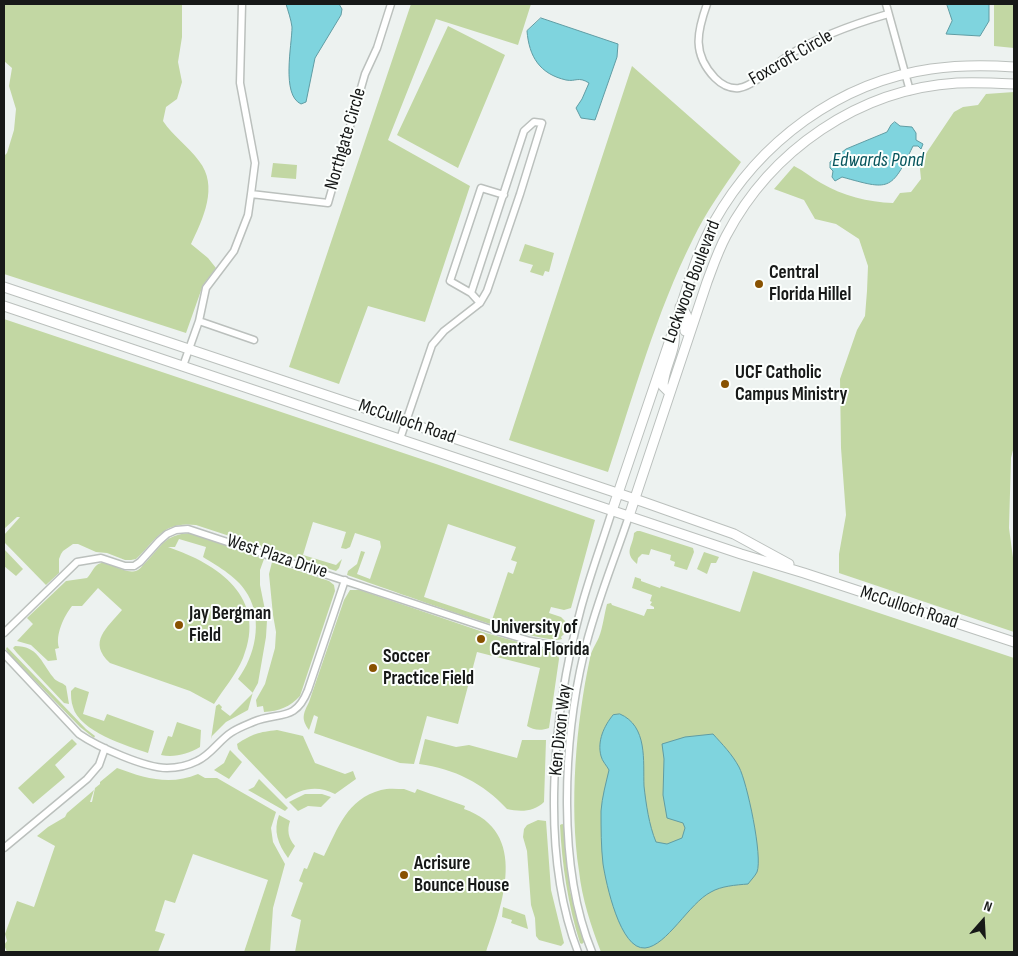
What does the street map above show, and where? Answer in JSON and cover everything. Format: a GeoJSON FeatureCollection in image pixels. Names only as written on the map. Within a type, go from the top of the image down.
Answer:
{"type":"FeatureCollection","features":[{"type":"Feature","properties":{"kind":"main road","name":"Lockwood Boulevard"},"geometry":{"type":"LineString","coordinates":[[612,511],[680,307],[703,245],[723,207],[737,186],[761,157],[789,132],[815,113],[865,87],[904,74],[957,66],[1014,67]]}},
{"type":"Feature","properties":{"kind":"main road","name":"Lockwood Boulevard"},"geometry":{"type":"LineString","coordinates":[[629,516],[713,266],[725,237],[737,216],[757,187],[771,171],[807,139],[857,109],[876,101],[910,91],[957,83],[1014,84]]}},
{"type":"Feature","properties":{"kind":"main road"},"geometry":{"type":"LineString","coordinates":[[723,207],[737,216]]}},
{"type":"Feature","properties":{"kind":"main road","name":"McCulloch Road"},"geometry":{"type":"LineString","coordinates":[[4,287],[635,498],[734,534],[804,573]]}},
{"type":"Feature","properties":{"kind":"main road","name":"McCulloch Road"},"geometry":{"type":"LineString","coordinates":[[4,306],[741,554],[1014,642]]}},
{"type":"Feature","properties":{"kind":"main road"},"geometry":{"type":"LineString","coordinates":[[676,374],[674,364],[688,322],[684,310],[680,307]]}},
{"type":"Feature","properties":{"kind":"main road"},"geometry":{"type":"LineString","coordinates":[[670,393],[664,386],[664,377],[676,341],[674,327]]}},
{"type":"Feature","properties":{"kind":"main road"},"geometry":{"type":"LineString","coordinates":[[734,534],[741,554]]}},
{"type":"Feature","properties":{"kind":"street"},"geometry":{"type":"LineString","coordinates":[[183,366],[198,321],[206,288],[234,251],[248,215],[255,163],[240,83],[242,4]]}},
{"type":"Feature","properties":{"kind":"street","name":"Northgate Circle"},"geometry":{"type":"LineString","coordinates":[[251,194],[328,203],[365,74],[377,48],[391,4]]}},
{"type":"Feature","properties":{"kind":"street","name":"Foxcroft Circle"},"geometry":{"type":"LineString","coordinates":[[706,4],[698,38],[699,53],[705,67],[717,80],[727,86],[738,88],[751,83],[790,55],[814,42],[845,28],[888,14]]}},
{"type":"Feature","properties":{"kind":"street"},"geometry":{"type":"LineString","coordinates":[[886,4],[910,91]]}},
{"type":"Feature","properties":{"kind":"street"},"geometry":{"type":"LineString","coordinates":[[400,439],[432,345],[444,331],[480,303],[487,291],[542,123],[534,122],[524,131],[471,293]]}},
{"type":"Feature","properties":{"kind":"street"},"geometry":{"type":"LineString","coordinates":[[480,303],[471,293],[450,281],[481,188],[504,195]]}},
{"type":"Feature","properties":{"kind":"street"},"geometry":{"type":"LineString","coordinates":[[198,321],[254,340]]}},
{"type":"Feature","properties":{"kind":"street","name":"Ken Dixon Way"},"geometry":{"type":"LineString","coordinates":[[578,952],[565,910],[560,884],[555,809],[558,732],[572,650],[590,575],[612,511]]}},
{"type":"Feature","properties":{"kind":"street","name":"Ken Dixon Way"},"geometry":{"type":"LineString","coordinates":[[592,952],[579,914],[573,886],[568,823],[568,763],[576,693],[584,652],[629,516]]}},
{"type":"Feature","properties":{"kind":"street","name":"West Plaza Drive"},"geometry":{"type":"LineString","coordinates":[[4,633],[77,562],[101,558],[125,566],[134,566],[140,562],[158,541],[176,530],[188,529],[202,532],[500,632],[530,641],[584,652]]}},
{"type":"Feature","properties":{"kind":"street"},"geometry":{"type":"LineString","coordinates":[[4,654],[79,734],[105,748],[149,765],[167,768],[183,766],[198,761],[232,732],[262,718],[290,713],[304,700],[345,580]]}},
{"type":"Feature","properties":{"kind":"street"},"geometry":{"type":"LineString","coordinates":[[4,848],[87,779],[99,765],[105,748]]}},
{"type":"Feature","properties":{"kind":"green space"},"geometry":{"type":"Polygon","coordinates":[[[4,4],[182,4],[182,37],[178,62],[182,82],[177,99],[166,107],[163,121],[195,156],[205,171],[208,181],[207,202],[191,244],[208,258],[216,268],[203,285],[186,333],[4,274],[4,156],[7,153],[14,130],[16,109],[9,86],[12,68],[4,61],[4,4]]]}},
{"type":"Feature","properties":{"kind":"green space"},"geometry":{"type":"Polygon","coordinates":[[[411,4],[531,4],[518,45],[436,19],[388,140],[470,186],[425,322],[368,306],[339,384],[289,367],[411,4]]]}},
{"type":"Feature","properties":{"kind":"green space"},"geometry":{"type":"Polygon","coordinates":[[[994,4],[1014,4],[1014,48],[994,46],[994,4]]]}},
{"type":"Feature","properties":{"kind":"green space"},"geometry":{"type":"Polygon","coordinates":[[[448,26],[505,55],[458,168],[397,135],[448,26]]]}},
{"type":"Feature","properties":{"kind":"green space"},"geometry":{"type":"Polygon","coordinates":[[[632,66],[741,162],[704,219],[680,267],[646,354],[608,472],[509,440],[632,66]]]}},
{"type":"Feature","properties":{"kind":"green space"},"geometry":{"type":"Polygon","coordinates":[[[1014,92],[1014,446],[1011,458],[1009,528],[1014,565],[1014,632],[839,573],[839,554],[846,515],[841,448],[840,379],[857,330],[865,316],[868,266],[859,239],[836,224],[815,219],[804,200],[774,189],[794,166],[829,188],[847,195],[865,200],[893,203],[900,193],[911,192],[921,179],[920,169],[925,155],[954,112],[963,107],[978,105],[986,94],[1014,92]]]}},
{"type":"Feature","properties":{"kind":"green space"},"geometry":{"type":"Polygon","coordinates":[[[273,163],[297,165],[296,179],[271,177],[273,163]]]}},
{"type":"Feature","properties":{"kind":"green space"},"geometry":{"type":"Polygon","coordinates":[[[525,244],[554,253],[549,272],[545,271],[543,276],[530,272],[533,265],[519,261],[525,244]]]}},
{"type":"Feature","properties":{"kind":"green space"},"geometry":{"type":"Polygon","coordinates":[[[4,319],[436,464],[595,520],[571,608],[564,610],[551,607],[549,613],[561,617],[567,623],[564,634],[561,637],[562,639],[549,639],[494,625],[347,575],[348,571],[357,564],[361,551],[365,552],[357,574],[370,579],[381,547],[380,541],[355,533],[350,547],[346,549],[341,548],[346,532],[313,522],[303,555],[336,565],[342,559],[336,571],[196,525],[185,524],[168,529],[162,533],[136,559],[131,560],[96,552],[78,544],[73,544],[61,554],[59,573],[46,585],[4,542],[4,535],[20,517],[17,517],[4,529],[4,319]],[[448,524],[424,597],[492,620],[508,572],[513,574],[517,562],[511,560],[516,547],[448,524]]]}},
{"type":"Feature","properties":{"kind":"green space"},"geometry":{"type":"Polygon","coordinates":[[[637,531],[693,548],[694,552],[687,570],[674,566],[675,562],[670,560],[671,555],[651,549],[649,555],[642,554],[638,558],[637,564],[630,556],[630,549],[634,533],[637,531]]]}},
{"type":"Feature","properties":{"kind":"green space","name":"Jay Bergman Field"},"geometry":{"type":"Polygon","coordinates":[[[190,533],[264,559],[260,570],[260,585],[267,620],[266,637],[258,683],[253,693],[238,679],[253,649],[256,627],[253,605],[244,589],[234,578],[203,557],[206,547],[179,539],[175,547],[168,547],[204,563],[234,586],[243,601],[249,617],[249,636],[243,658],[214,704],[190,691],[110,663],[103,655],[100,642],[106,629],[122,610],[98,588],[82,606],[72,606],[66,615],[59,632],[59,648],[55,649],[57,660],[48,661],[31,645],[17,641],[33,624],[27,618],[66,581],[87,578],[96,566],[101,563],[127,571],[138,570],[169,539],[181,534],[190,533]]]}},
{"type":"Feature","properties":{"kind":"green space"},"geometry":{"type":"Polygon","coordinates":[[[4,549],[23,569],[16,576],[4,566],[4,549]]]}},
{"type":"Feature","properties":{"kind":"green space"},"geometry":{"type":"Polygon","coordinates":[[[704,552],[719,557],[716,563],[711,563],[707,574],[697,569],[704,552]]]}},
{"type":"Feature","properties":{"kind":"green space"},"geometry":{"type":"Polygon","coordinates":[[[272,562],[329,581],[334,585],[335,591],[300,696],[284,708],[264,712],[263,706],[257,707],[256,700],[265,684],[275,648],[276,632],[269,574],[272,562]]]}},
{"type":"Feature","properties":{"kind":"green space"},"geometry":{"type":"Polygon","coordinates":[[[753,571],[1014,658],[1014,952],[601,952],[587,912],[580,881],[576,846],[574,792],[578,737],[585,683],[591,655],[600,633],[607,604],[611,603],[644,616],[647,609],[654,609],[650,605],[652,595],[632,588],[635,577],[660,588],[661,586],[740,612],[753,571]]]}},
{"type":"Feature","properties":{"kind":"green space"},"geometry":{"type":"Polygon","coordinates":[[[350,590],[360,590],[486,633],[558,653],[559,659],[549,728],[537,730],[527,726],[540,668],[477,652],[458,724],[427,716],[414,764],[400,763],[314,733],[318,717],[314,715],[309,730],[305,723],[304,713],[344,600],[350,590]]]}},
{"type":"Feature","properties":{"kind":"green space"},"geometry":{"type":"Polygon","coordinates":[[[15,646],[34,652],[54,679],[66,686],[69,704],[64,703],[17,653],[13,648],[15,646]]]}},
{"type":"Feature","properties":{"kind":"green space"},"geometry":{"type":"Polygon","coordinates":[[[7,647],[95,736],[94,738],[80,727],[9,654],[6,649],[7,647]]]}},
{"type":"Feature","properties":{"kind":"green space"},"geometry":{"type":"Polygon","coordinates":[[[75,687],[89,692],[83,714],[104,721],[107,714],[154,731],[148,753],[105,736],[84,723],[77,716],[72,705],[71,691],[75,687]]]}},
{"type":"Feature","properties":{"kind":"green space"},"geometry":{"type":"Polygon","coordinates":[[[253,693],[248,710],[226,722],[211,739],[216,706],[219,704],[222,707],[221,709],[230,716],[253,693]]]}},
{"type":"Feature","properties":{"kind":"green space"},"geometry":{"type":"Polygon","coordinates":[[[177,722],[201,730],[200,747],[181,755],[161,755],[168,736],[172,737],[177,722]]]}},
{"type":"Feature","properties":{"kind":"green space"},"geometry":{"type":"Polygon","coordinates":[[[277,730],[303,736],[315,763],[345,774],[353,771],[356,779],[335,794],[322,789],[310,789],[298,792],[286,799],[238,749],[237,744],[256,734],[277,730]]]}},
{"type":"Feature","properties":{"kind":"green space"},"geometry":{"type":"Polygon","coordinates":[[[72,739],[77,744],[55,765],[65,777],[33,804],[18,788],[72,739]]]}},
{"type":"Feature","properties":{"kind":"green space"},"geometry":{"type":"Polygon","coordinates":[[[425,739],[456,747],[469,745],[517,758],[522,740],[546,740],[544,802],[536,808],[527,810],[507,809],[488,792],[467,779],[445,769],[419,764],[425,739]]]}},
{"type":"Feature","properties":{"kind":"green space"},"geometry":{"type":"Polygon","coordinates":[[[230,750],[242,762],[229,779],[214,770],[224,763],[230,750]]]}},
{"type":"Feature","properties":{"kind":"green space"},"geometry":{"type":"Polygon","coordinates":[[[117,768],[137,775],[167,780],[188,778],[198,774],[205,778],[217,778],[276,812],[271,828],[273,842],[285,864],[273,908],[270,952],[244,952],[268,880],[193,854],[175,903],[165,900],[155,931],[165,934],[158,952],[7,952],[4,945],[7,941],[5,934],[17,901],[34,907],[55,846],[37,836],[65,817],[67,813],[94,790],[90,802],[92,802],[95,788],[117,768]]]}},
{"type":"Feature","properties":{"kind":"green space"},"geometry":{"type":"Polygon","coordinates":[[[259,779],[288,808],[285,811],[248,790],[254,787],[259,779]]]}},
{"type":"Feature","properties":{"kind":"green space","name":"Acrisure Bounce House"},"geometry":{"type":"Polygon","coordinates":[[[404,789],[415,793],[417,789],[465,806],[464,809],[485,820],[498,834],[504,852],[506,872],[499,913],[486,952],[295,952],[301,920],[291,916],[303,883],[299,881],[304,868],[307,869],[314,852],[324,856],[339,825],[352,807],[360,800],[369,794],[381,790],[404,789]]]}},
{"type":"Feature","properties":{"kind":"green space"},"geometry":{"type":"Polygon","coordinates":[[[305,794],[322,794],[331,797],[321,807],[308,806],[298,811],[289,802],[305,794]]]}},
{"type":"Feature","properties":{"kind":"green space"},"geometry":{"type":"Polygon","coordinates":[[[279,815],[290,821],[289,834],[295,846],[288,858],[278,837],[276,826],[279,815]]]}},
{"type":"Feature","properties":{"kind":"green space"},"geometry":{"type":"Polygon","coordinates":[[[538,820],[546,821],[551,890],[564,943],[561,946],[539,940],[536,936],[535,918],[531,905],[527,851],[523,837],[524,829],[527,825],[538,820]]]}},
{"type":"Feature","properties":{"kind":"green space"},"geometry":{"type":"Polygon","coordinates":[[[560,825],[565,825],[570,891],[584,942],[582,944],[576,929],[566,885],[560,825]]]}},
{"type":"Feature","properties":{"kind":"green space"},"geometry":{"type":"Polygon","coordinates":[[[503,907],[525,915],[528,929],[511,923],[512,920],[502,917],[503,907]]]}},
{"type":"Feature","properties":{"kind":"water"},"geometry":{"type":"Polygon","coordinates":[[[286,4],[339,4],[342,9],[341,15],[315,58],[306,102],[301,104],[295,99],[291,91],[289,80],[292,27],[286,4]]]}},
{"type":"Feature","properties":{"kind":"water"},"geometry":{"type":"Polygon","coordinates":[[[947,4],[989,4],[989,21],[980,36],[946,34],[952,21],[947,4]]]}},
{"type":"Feature","properties":{"kind":"water"},"geometry":{"type":"Polygon","coordinates":[[[541,18],[618,44],[617,57],[595,120],[581,118],[576,108],[589,83],[582,80],[566,80],[557,77],[543,69],[533,56],[527,31],[541,18]]]}},
{"type":"Feature","properties":{"kind":"water","name":"Edwards Pond"},"geometry":{"type":"Polygon","coordinates":[[[895,122],[900,126],[912,127],[916,133],[916,140],[923,144],[921,149],[918,146],[913,146],[906,161],[893,179],[887,184],[879,185],[842,177],[835,181],[832,177],[833,171],[830,168],[830,162],[846,149],[887,132],[895,122]]]}},
{"type":"Feature","properties":{"kind":"water"},"geometry":{"type":"Polygon","coordinates":[[[620,714],[629,720],[640,735],[647,807],[651,829],[656,842],[667,844],[682,838],[685,828],[683,823],[667,818],[663,795],[664,759],[662,744],[685,737],[713,734],[727,749],[739,767],[750,803],[758,851],[757,872],[748,884],[724,887],[711,892],[694,905],[662,940],[645,948],[636,946],[628,938],[622,927],[611,899],[603,864],[601,811],[609,770],[602,758],[600,745],[602,734],[610,719],[613,715],[620,714]]]}},
{"type":"Feature","properties":{"kind":"place","name":"Central Florida Hillel"},"geometry":{"type":"Point","coordinates":[759,284]}},
{"type":"Feature","properties":{"kind":"place","name":"UCF Catholic Campus Ministry"},"geometry":{"type":"Point","coordinates":[725,384]}},
{"type":"Feature","properties":{"kind":"place","name":"Jay Bergman Field"},"geometry":{"type":"Point","coordinates":[179,625]}},
{"type":"Feature","properties":{"kind":"place","name":"University of Central Florida"},"geometry":{"type":"Point","coordinates":[481,639]}},
{"type":"Feature","properties":{"kind":"place","name":"Soccer Practice Field"},"geometry":{"type":"Point","coordinates":[373,668]}},
{"type":"Feature","properties":{"kind":"place","name":"Acrisure Bounce House"},"geometry":{"type":"Point","coordinates":[404,875]}}]}
